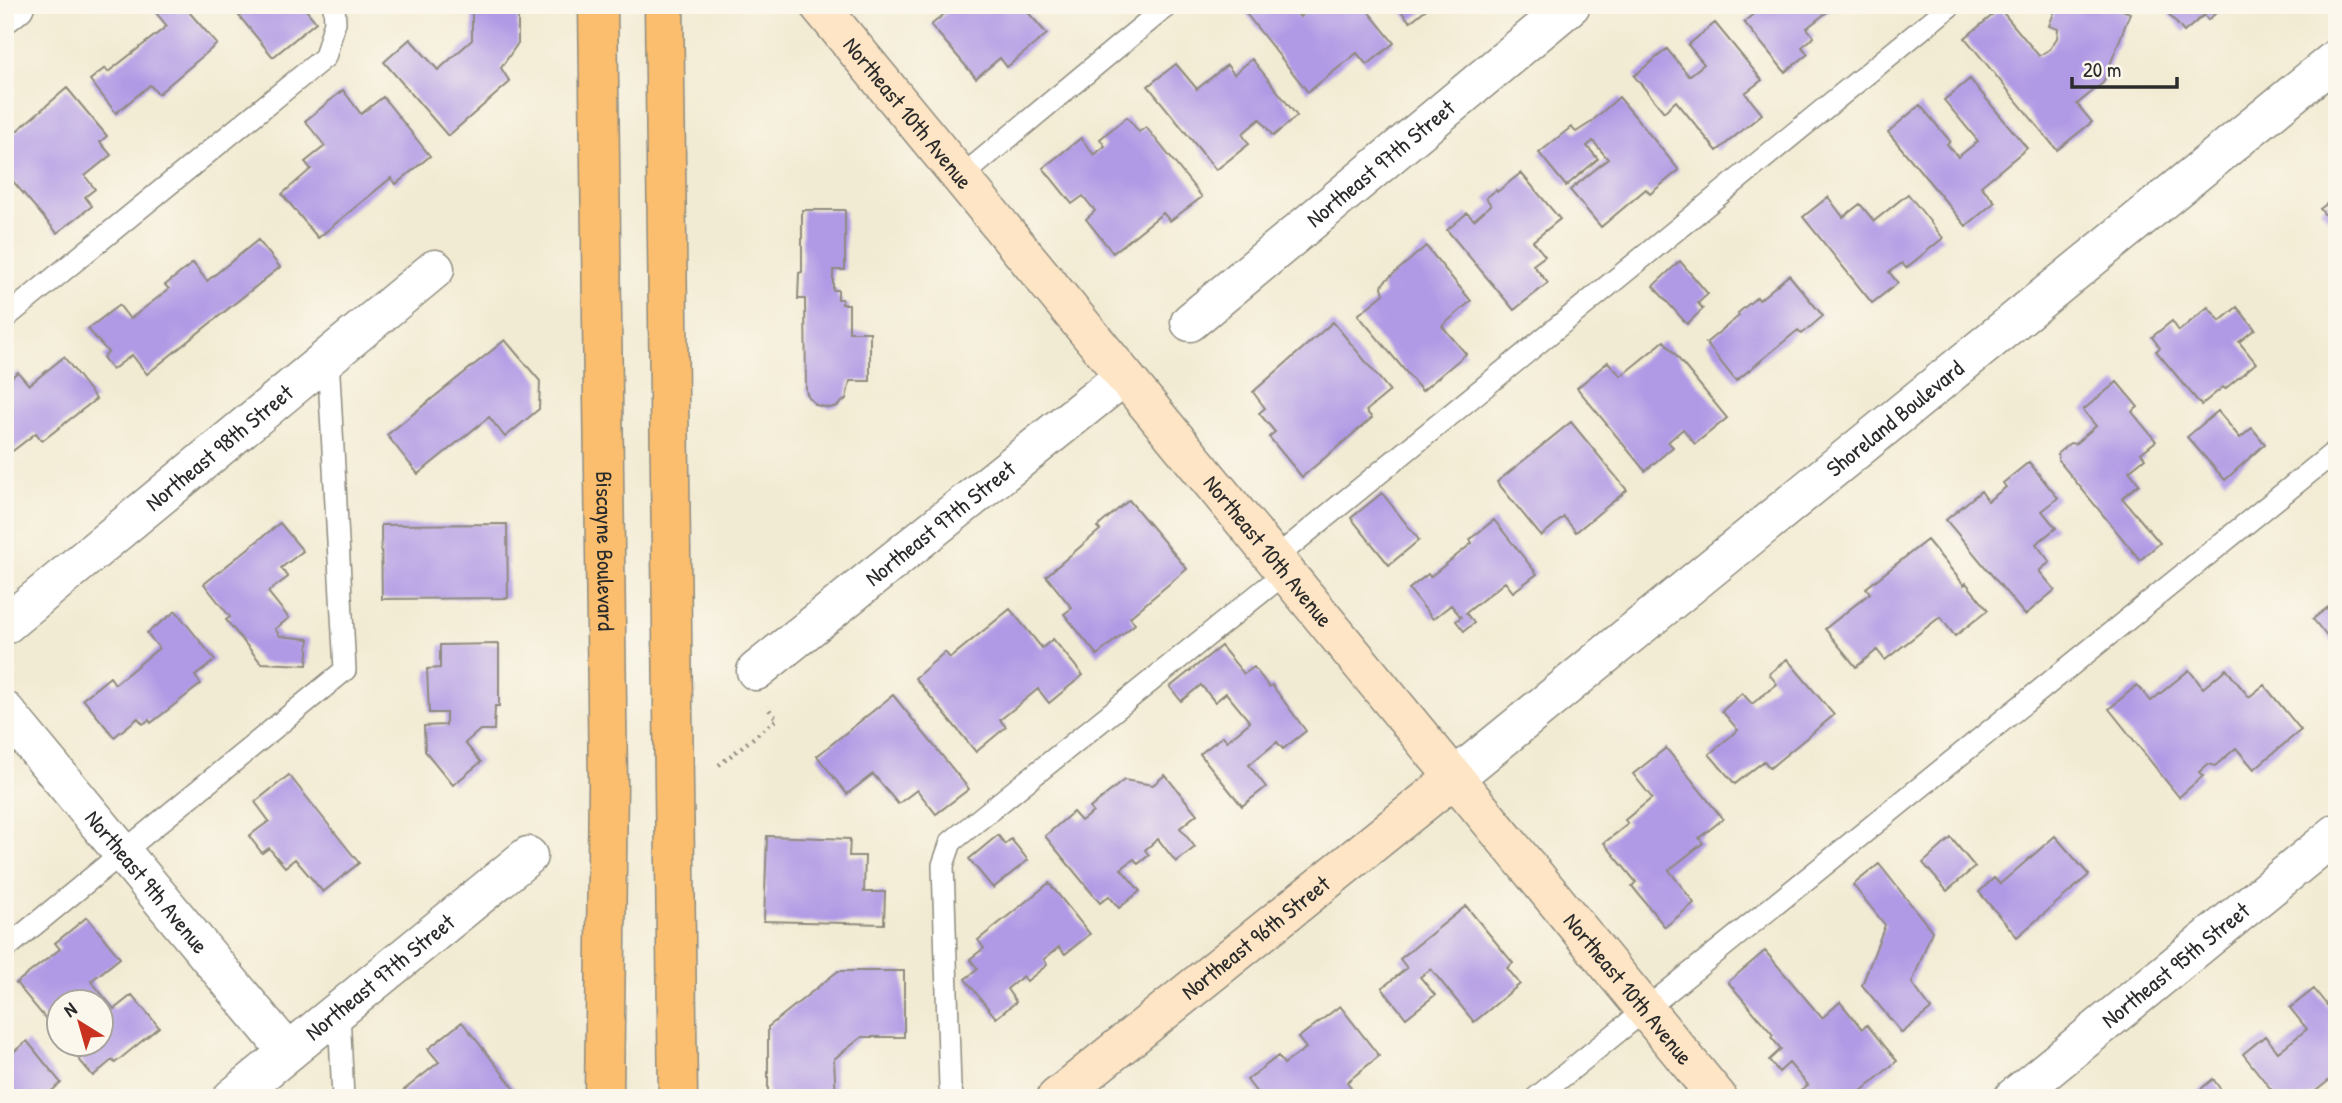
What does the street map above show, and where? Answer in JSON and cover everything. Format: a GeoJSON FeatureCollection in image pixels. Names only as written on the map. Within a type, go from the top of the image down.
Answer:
{"type":"FeatureCollection","features":[{"type":"Feature","properties":{"kind":"main road","name":"Biscayne Boulevard"},"geometry":{"type":"LineString","coordinates":[[598,5],[608,784],[604,1098]]}},
{"type":"Feature","properties":{"kind":"main road"},"geometry":{"type":"LineString","coordinates":[[664,5],[678,1098]]}},
{"type":"Feature","properties":{"kind":"street"},"geometry":{"type":"LineString","coordinates":[[5,13],[15,5]]}},
{"type":"Feature","properties":{"kind":"street","name":"Northeast 10th Avenue"},"geometry":{"type":"LineString","coordinates":[[819,5],[1718,1098]]}},
{"type":"Feature","properties":{"kind":"street","name":"Northeast 97th Street"},"geometry":{"type":"LineString","coordinates":[[1190,322],[1571,5]]}},
{"type":"Feature","properties":{"kind":"street","name":"Shoreland Boulevard"},"geometry":{"type":"LineString","coordinates":[[1454,778],[2337,58]]}},
{"type":"Feature","properties":{"kind":"street","name":"Northeast 98th Street"},"geometry":{"type":"LineString","coordinates":[[5,625],[435,269]]}},
{"type":"Feature","properties":{"kind":"street","name":"Northeast 97th Street"},"geometry":{"type":"LineString","coordinates":[[756,671],[1124,376]]}},
{"type":"Feature","properties":{"kind":"street","name":"Northeast 9th Avenue"},"geometry":{"type":"LineString","coordinates":[[5,711],[288,1052]]}},
{"type":"Feature","properties":{"kind":"street","name":"Northeast 96th Street"},"geometry":{"type":"LineString","coordinates":[[1056,1098],[1454,778]]}},
{"type":"Feature","properties":{"kind":"street","name":"Northeast 95th Street"},"geometry":{"type":"LineString","coordinates":[[2013,1098],[2337,833]]}},
{"type":"Feature","properties":{"kind":"street","name":"Northeast 97th Street"},"geometry":{"type":"LineString","coordinates":[[232,1098],[528,856]]}},
{"type":"Feature","properties":{"kind":"lane"},"geometry":{"type":"LineString","coordinates":[[5,318],[325,57],[335,22],[334,5]]}},
{"type":"Feature","properties":{"kind":"lane"},"geometry":{"type":"LineString","coordinates":[[961,177],[1168,5]]}},
{"type":"Feature","properties":{"kind":"lane"},"geometry":{"type":"LineString","coordinates":[[953,1098],[950,1087],[943,865],[951,842],[1951,5]]}},
{"type":"Feature","properties":{"kind":"lane"},"geometry":{"type":"LineString","coordinates":[[5,949],[345,670],[328,357]]}},
{"type":"Feature","properties":{"kind":"lane"},"geometry":{"type":"LineString","coordinates":[[1536,1098],[2337,450]]}},
{"type":"Feature","properties":{"kind":"lane"},"geometry":{"type":"LineString","coordinates":[[339,1011],[343,1098]]}},
{"type":"Feature","properties":{"kind":"path"},"geometry":{"type":"LineString","coordinates":[[719,765],[776,719],[753,689],[756,671]]}},
{"type":"Feature","properties":{"kind":"building"},"geometry":{"type":"Polygon","coordinates":[[[166,5],[183,5],[217,44],[158,94],[150,85],[116,113],[90,80],[105,68],[108,72],[167,26],[156,13],[166,5]]]}},
{"type":"Feature","properties":{"kind":"building"},"geometry":{"type":"Polygon","coordinates":[[[230,5],[302,5],[316,22],[273,57],[230,5]]]}},
{"type":"Feature","properties":{"kind":"building"},"geometry":{"type":"Polygon","coordinates":[[[472,5],[518,5],[518,43],[501,68],[510,82],[448,136],[384,62],[410,39],[438,70],[472,40],[472,5]]]}},
{"type":"Feature","properties":{"kind":"building"},"geometry":{"type":"Polygon","coordinates":[[[955,5],[1029,5],[1025,9],[1047,34],[1007,67],[1000,58],[976,78],[931,25],[955,5]]]}},
{"type":"Feature","properties":{"kind":"building"},"geometry":{"type":"Polygon","coordinates":[[[1251,5],[1290,5],[1300,17],[1315,5],[1363,5],[1394,43],[1367,65],[1357,53],[1308,92],[1244,11],[1251,5]]]}},
{"type":"Feature","properties":{"kind":"building"},"geometry":{"type":"Polygon","coordinates":[[[1396,5],[1431,5],[1410,22],[1396,5]]]}},
{"type":"Feature","properties":{"kind":"building"},"geometry":{"type":"Polygon","coordinates":[[[1753,5],[1836,5],[1807,28],[1814,37],[1802,47],[1808,54],[1785,72],[1744,22],[1757,11],[1753,5]]]}},
{"type":"Feature","properties":{"kind":"building"},"geometry":{"type":"Polygon","coordinates":[[[2057,5],[2110,5],[2130,13],[2103,83],[2077,104],[2092,122],[2057,150],[1965,38],[2000,9],[2039,56],[2050,49],[2057,38],[2058,29],[2049,26],[2057,5]]]}},
{"type":"Feature","properties":{"kind":"building"},"geometry":{"type":"Polygon","coordinates":[[[2161,5],[2225,5],[2208,20],[2204,15],[2184,32],[2161,5]]]}},
{"type":"Feature","properties":{"kind":"building"},"geometry":{"type":"Polygon","coordinates":[[[1715,23],[1762,80],[1745,93],[1762,114],[1717,151],[1676,101],[1664,112],[1634,76],[1667,49],[1689,76],[1704,64],[1688,45],[1715,23]]]}},
{"type":"Feature","properties":{"kind":"building"},"geometry":{"type":"Polygon","coordinates":[[[1252,59],[1297,116],[1273,136],[1260,119],[1242,134],[1249,144],[1216,170],[1148,86],[1176,64],[1197,89],[1227,65],[1234,74],[1252,59]]]}},
{"type":"Feature","properties":{"kind":"building"},"geometry":{"type":"Polygon","coordinates":[[[1970,79],[2027,148],[1981,186],[1995,202],[1966,226],[1888,132],[1920,105],[1950,141],[1947,144],[1958,157],[1978,141],[1944,100],[1970,79]]]}},
{"type":"Feature","properties":{"kind":"building"},"geometry":{"type":"Polygon","coordinates":[[[67,88],[107,136],[100,142],[111,155],[85,176],[95,189],[85,197],[92,206],[57,233],[5,172],[5,141],[67,88]]]}},
{"type":"Feature","properties":{"kind":"building"},"geometry":{"type":"Polygon","coordinates":[[[343,90],[361,114],[383,97],[430,156],[396,184],[391,178],[318,238],[282,194],[311,169],[305,162],[325,146],[305,121],[343,90]]]}},
{"type":"Feature","properties":{"kind":"building"},"geometry":{"type":"Polygon","coordinates":[[[1619,97],[1679,170],[1650,194],[1646,189],[1601,227],[1570,190],[1608,159],[1593,141],[1587,146],[1598,159],[1566,186],[1539,153],[1571,127],[1576,132],[1590,123],[1619,97]]]}},
{"type":"Feature","properties":{"kind":"building"},"geometry":{"type":"Polygon","coordinates":[[[1127,117],[1139,132],[1146,127],[1202,197],[1170,221],[1163,213],[1113,253],[1086,219],[1095,211],[1083,196],[1072,204],[1043,168],[1081,138],[1094,155],[1105,146],[1100,139],[1127,117]]]}},
{"type":"Feature","properties":{"kind":"building"},"geometry":{"type":"Polygon","coordinates":[[[1521,173],[1560,219],[1533,241],[1545,256],[1533,265],[1548,283],[1514,310],[1447,230],[1467,213],[1474,220],[1491,205],[1486,198],[1521,173]]]}},
{"type":"Feature","properties":{"kind":"building"},"geometry":{"type":"Polygon","coordinates":[[[1908,194],[1943,238],[1906,268],[1902,263],[1889,272],[1898,283],[1872,303],[1803,217],[1828,197],[1843,217],[1860,204],[1874,221],[1908,194]]]}},
{"type":"Feature","properties":{"kind":"building"},"geometry":{"type":"Polygon","coordinates":[[[2337,196],[2337,229],[2320,209],[2337,196]]]}},
{"type":"Feature","properties":{"kind":"building"},"geometry":{"type":"Polygon","coordinates":[[[802,210],[845,210],[845,270],[833,270],[833,290],[838,290],[838,299],[842,299],[842,304],[849,304],[849,332],[870,332],[870,381],[850,381],[846,399],[830,408],[816,405],[808,397],[806,390],[805,299],[798,299],[799,273],[802,272],[802,210]]]}},
{"type":"Feature","properties":{"kind":"building"},"geometry":{"type":"Polygon","coordinates":[[[258,240],[280,267],[147,374],[132,355],[112,370],[103,357],[108,352],[88,329],[119,305],[130,319],[169,289],[165,285],[193,263],[207,281],[258,240]]]}},
{"type":"Feature","properties":{"kind":"building"},"geometry":{"type":"Polygon","coordinates":[[[1426,246],[1471,301],[1442,326],[1466,354],[1422,391],[1358,315],[1384,294],[1384,282],[1426,246]]]}},
{"type":"Feature","properties":{"kind":"building"},"geometry":{"type":"Polygon","coordinates":[[[1680,261],[1708,294],[1698,303],[1703,309],[1687,324],[1653,286],[1680,261]]]}},
{"type":"Feature","properties":{"kind":"building"},"geometry":{"type":"Polygon","coordinates":[[[1789,275],[1823,316],[1802,334],[1798,330],[1736,381],[1706,343],[1757,297],[1759,300],[1789,275]]]}},
{"type":"Feature","properties":{"kind":"building"},"geometry":{"type":"Polygon","coordinates":[[[2208,307],[2220,321],[2237,307],[2255,329],[2239,342],[2256,363],[2201,405],[2156,351],[2160,348],[2152,337],[2172,321],[2179,331],[2208,307]]]}},
{"type":"Feature","properties":{"kind":"building"},"geometry":{"type":"Polygon","coordinates":[[[1333,322],[1390,391],[1366,411],[1372,418],[1302,477],[1269,437],[1275,432],[1259,413],[1265,408],[1253,392],[1333,322]]]}},
{"type":"Feature","properties":{"kind":"building"},"geometry":{"type":"Polygon","coordinates":[[[505,340],[540,381],[539,409],[505,437],[489,417],[418,474],[387,435],[505,340]]]}},
{"type":"Feature","properties":{"kind":"building"},"geometry":{"type":"Polygon","coordinates":[[[1664,341],[1727,418],[1695,444],[1683,429],[1668,442],[1673,447],[1645,471],[1577,388],[1608,362],[1621,376],[1664,341]]]}},
{"type":"Feature","properties":{"kind":"building"},"geometry":{"type":"Polygon","coordinates":[[[64,357],[96,399],[42,441],[36,433],[5,457],[5,382],[18,372],[29,385],[64,357]]]}},
{"type":"Feature","properties":{"kind":"building"},"geometry":{"type":"Polygon","coordinates":[[[2117,382],[2138,407],[2132,412],[2156,441],[2141,453],[2145,458],[2129,471],[2139,484],[2122,498],[2160,543],[2140,560],[2058,460],[2058,453],[2070,443],[2075,444],[2096,426],[2083,410],[2117,382]]]}},
{"type":"Feature","properties":{"kind":"building"},"geometry":{"type":"Polygon","coordinates":[[[2218,411],[2240,438],[2252,428],[2265,444],[2225,480],[2187,437],[2218,411]]]}},
{"type":"Feature","properties":{"kind":"building"},"geometry":{"type":"Polygon","coordinates":[[[1571,422],[1627,490],[1576,532],[1564,517],[1541,536],[1497,482],[1571,422]]]}},
{"type":"Feature","properties":{"kind":"building"},"geometry":{"type":"Polygon","coordinates":[[[2029,462],[2058,498],[2042,511],[2056,528],[2036,544],[2050,562],[2039,571],[2055,590],[2025,615],[1946,520],[1981,491],[1988,501],[2006,487],[2003,483],[2029,462]]]}},
{"type":"Feature","properties":{"kind":"building"},"geometry":{"type":"Polygon","coordinates":[[[1382,493],[1419,540],[1389,565],[1351,518],[1382,493]]]}},
{"type":"Feature","properties":{"kind":"building"},"geometry":{"type":"Polygon","coordinates":[[[1129,500],[1187,569],[1130,617],[1135,624],[1097,655],[1064,614],[1072,608],[1046,576],[1100,530],[1097,527],[1129,500]]]}},
{"type":"Feature","properties":{"kind":"building"},"geometry":{"type":"Polygon","coordinates":[[[1494,520],[1537,574],[1513,592],[1505,582],[1466,613],[1474,623],[1464,631],[1456,621],[1461,617],[1451,605],[1433,619],[1409,589],[1428,574],[1430,577],[1472,543],[1470,539],[1494,520]]]}},
{"type":"Feature","properties":{"kind":"building"},"geometry":{"type":"Polygon","coordinates":[[[280,523],[303,551],[281,568],[288,577],[268,592],[289,618],[275,629],[280,636],[309,639],[307,665],[261,663],[226,620],[230,617],[204,584],[280,523]]]}},
{"type":"Feature","properties":{"kind":"building"},"geometry":{"type":"Polygon","coordinates":[[[507,524],[508,598],[382,599],[381,525],[507,524]]]}},
{"type":"Feature","properties":{"kind":"building"},"geometry":{"type":"Polygon","coordinates":[[[1927,540],[1988,610],[1955,636],[1940,617],[1885,660],[1877,650],[1856,667],[1825,629],[1870,593],[1866,588],[1927,540]]]}},
{"type":"Feature","properties":{"kind":"building"},"geometry":{"type":"Polygon","coordinates":[[[2337,600],[2337,649],[2313,619],[2337,600]]]}},
{"type":"Feature","properties":{"kind":"building"},"geometry":{"type":"Polygon","coordinates":[[[1010,609],[1042,648],[1053,639],[1083,675],[1049,703],[1038,689],[1000,720],[1006,727],[976,752],[915,678],[945,652],[950,658],[1010,609]]]}},
{"type":"Feature","properties":{"kind":"building"},"geometry":{"type":"Polygon","coordinates":[[[176,611],[215,660],[195,676],[201,684],[151,723],[149,720],[143,724],[138,718],[114,737],[83,699],[110,677],[115,684],[159,648],[147,633],[176,611]]]}},
{"type":"Feature","properties":{"kind":"building"},"geometry":{"type":"Polygon","coordinates":[[[499,644],[499,706],[495,706],[494,730],[480,730],[465,743],[481,762],[453,785],[425,751],[424,726],[446,725],[446,713],[429,713],[427,669],[440,668],[440,645],[499,644]]]}},
{"type":"Feature","properties":{"kind":"building"},"geometry":{"type":"Polygon","coordinates":[[[1221,646],[1244,674],[1254,667],[1269,687],[1272,685],[1306,731],[1283,749],[1277,742],[1249,765],[1266,787],[1242,806],[1200,754],[1223,736],[1227,741],[1250,722],[1226,693],[1215,702],[1201,685],[1181,701],[1170,687],[1221,646]]]}},
{"type":"Feature","properties":{"kind":"building"},"geometry":{"type":"Polygon","coordinates":[[[1787,659],[1834,715],[1770,768],[1764,761],[1735,784],[1709,754],[1738,730],[1722,711],[1742,693],[1752,704],[1777,684],[1769,674],[1787,659]]]}},
{"type":"Feature","properties":{"kind":"building"},"geometry":{"type":"Polygon","coordinates":[[[2226,669],[2249,697],[2264,685],[2301,730],[2254,769],[2236,748],[2215,766],[2208,764],[2199,772],[2203,776],[2179,797],[2109,709],[2137,685],[2151,701],[2189,670],[2203,688],[2226,669]]]}},
{"type":"Feature","properties":{"kind":"building"},"geometry":{"type":"Polygon","coordinates":[[[893,695],[969,789],[936,814],[917,790],[898,804],[873,774],[847,794],[817,756],[893,695]]]}},
{"type":"Feature","properties":{"kind":"building"},"geometry":{"type":"Polygon","coordinates":[[[1666,748],[1723,819],[1699,838],[1703,843],[1669,870],[1694,903],[1665,927],[1632,886],[1636,882],[1604,843],[1628,824],[1625,820],[1652,798],[1633,774],[1666,748]]]}},
{"type":"Feature","properties":{"kind":"building"},"geometry":{"type":"Polygon","coordinates":[[[289,775],[359,863],[323,892],[295,859],[285,867],[269,848],[262,853],[249,836],[269,821],[255,802],[289,775]]]}},
{"type":"Feature","properties":{"kind":"building"},"geometry":{"type":"Polygon","coordinates":[[[1165,775],[1197,814],[1180,828],[1195,847],[1176,862],[1158,839],[1145,850],[1149,855],[1138,864],[1134,859],[1121,869],[1140,891],[1119,908],[1109,896],[1100,903],[1045,836],[1073,812],[1081,821],[1093,812],[1090,808],[1124,780],[1153,785],[1165,775]]]}},
{"type":"Feature","properties":{"kind":"building"},"geometry":{"type":"Polygon","coordinates":[[[998,835],[1005,844],[1011,839],[1028,860],[993,888],[969,859],[998,835]]]}},
{"type":"Feature","properties":{"kind":"building"},"geometry":{"type":"Polygon","coordinates":[[[767,836],[850,839],[849,856],[865,856],[864,892],[885,892],[884,924],[764,921],[767,836]]]}},
{"type":"Feature","properties":{"kind":"building"},"geometry":{"type":"Polygon","coordinates":[[[2055,836],[2089,875],[2017,937],[1979,892],[1994,878],[2000,884],[2055,836]]]}},
{"type":"Feature","properties":{"kind":"building"},"geometry":{"type":"Polygon","coordinates":[[[1951,838],[1975,867],[1947,891],[1923,863],[1951,838]]]}},
{"type":"Feature","properties":{"kind":"building"},"geometry":{"type":"Polygon","coordinates":[[[1879,864],[1932,931],[1912,983],[1931,1009],[1902,1033],[1862,985],[1885,925],[1853,885],[1879,864]]]}},
{"type":"Feature","properties":{"kind":"building"},"geometry":{"type":"Polygon","coordinates":[[[1049,883],[1090,934],[1065,954],[1059,947],[1044,959],[1047,965],[1027,981],[1023,976],[1007,989],[1016,1002],[996,1018],[965,979],[978,969],[970,959],[984,948],[978,940],[1049,883]]]}},
{"type":"Feature","properties":{"kind":"building"},"geometry":{"type":"Polygon","coordinates":[[[1466,906],[1513,963],[1507,968],[1520,984],[1474,1022],[1431,969],[1420,977],[1435,995],[1406,1018],[1382,988],[1407,968],[1400,959],[1466,906]]]}},
{"type":"Feature","properties":{"kind":"building"},"geometry":{"type":"Polygon","coordinates":[[[87,917],[120,958],[91,981],[97,988],[46,988],[46,1019],[16,983],[60,949],[55,943],[87,917]]]}},
{"type":"Feature","properties":{"kind":"building"},"geometry":{"type":"Polygon","coordinates":[[[1765,951],[1822,1018],[1840,1002],[1862,1029],[1867,1025],[1897,1061],[1853,1098],[1797,1098],[1795,1095],[1808,1085],[1789,1063],[1779,1072],[1769,1060],[1781,1049],[1771,1037],[1773,1035],[1728,982],[1765,951]]]}},
{"type":"Feature","properties":{"kind":"building"},"geometry":{"type":"Polygon","coordinates":[[[838,971],[904,971],[904,1037],[862,1037],[834,1059],[836,1098],[768,1098],[768,1027],[838,971]]]}},
{"type":"Feature","properties":{"kind":"building"},"geometry":{"type":"Polygon","coordinates":[[[2314,989],[2337,1018],[2337,1074],[2307,1098],[2278,1098],[2243,1054],[2265,1036],[2278,1052],[2307,1029],[2290,1008],[2314,989]]]}},
{"type":"Feature","properties":{"kind":"building"},"geometry":{"type":"Polygon","coordinates":[[[132,995],[159,1027],[115,1063],[112,1060],[93,1076],[78,1058],[116,1058],[116,1007],[132,995]]]}},
{"type":"Feature","properties":{"kind":"building"},"geometry":{"type":"Polygon","coordinates":[[[1340,1006],[1379,1056],[1347,1082],[1352,1089],[1341,1098],[1261,1098],[1247,1080],[1278,1056],[1284,1064],[1306,1048],[1298,1038],[1340,1006]]]}},
{"type":"Feature","properties":{"kind":"building"},"geometry":{"type":"Polygon","coordinates":[[[462,1022],[522,1098],[394,1098],[439,1062],[428,1049],[462,1022]]]}},
{"type":"Feature","properties":{"kind":"building"},"geometry":{"type":"Polygon","coordinates":[[[27,1041],[61,1083],[43,1098],[5,1098],[5,1059],[27,1041]]]}},
{"type":"Feature","properties":{"kind":"building"},"geometry":{"type":"Polygon","coordinates":[[[2213,1079],[2227,1098],[2190,1098],[2213,1079]]]}}]}
